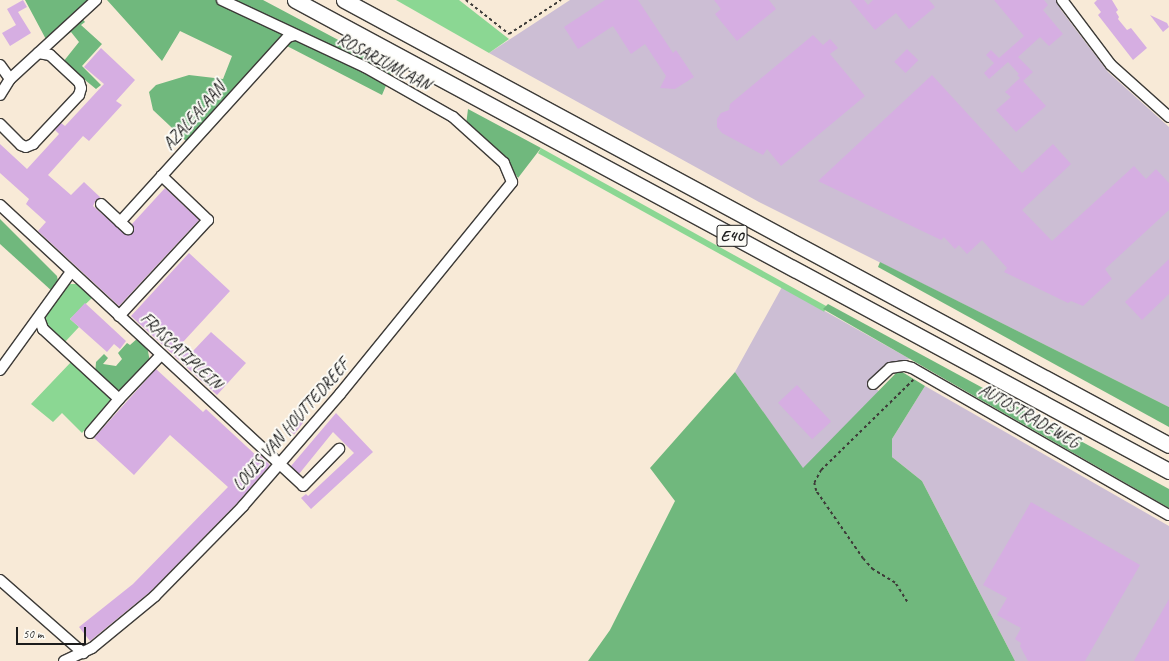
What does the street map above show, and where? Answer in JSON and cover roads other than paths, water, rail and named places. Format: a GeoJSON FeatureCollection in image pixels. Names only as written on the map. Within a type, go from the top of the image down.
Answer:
{"type":"FeatureCollection","features":[{"type":"Feature","properties":{"kind":"highway","name":"E40"},"geometry":{"type":"LineString","coordinates":[[295,0],[1169,471]]}},
{"type":"Feature","properties":{"kind":"highway","name":"E40"},"geometry":{"type":"LineString","coordinates":[[344,0],[1169,445]]}},
{"type":"Feature","properties":{"kind":"street"},"geometry":{"type":"LineString","coordinates":[[0,95],[10,79],[96,0]]}},
{"type":"Feature","properties":{"kind":"street","name":"ROSARIUMLAAN"},"geometry":{"type":"LineString","coordinates":[[222,0],[365,67],[454,117],[504,163],[512,178]]}},
{"type":"Feature","properties":{"kind":"street"},"geometry":{"type":"LineString","coordinates":[[1062,0],[1087,36],[1111,65],[1169,117]]}},
{"type":"Feature","properties":{"kind":"street","name":"AZALEALAAN"},"geometry":{"type":"LineString","coordinates":[[101,204],[124,225],[162,176],[288,38],[294,35]]}},
{"type":"Feature","properties":{"kind":"street"},"geometry":{"type":"LineString","coordinates":[[0,124],[21,145],[26,147],[33,144],[79,95],[81,88],[79,82],[50,55],[38,54]]}},
{"type":"Feature","properties":{"kind":"street"},"geometry":{"type":"LineString","coordinates":[[0,65],[10,79]]}},
{"type":"Feature","properties":{"kind":"street"},"geometry":{"type":"LineString","coordinates":[[120,316],[208,220],[162,176]]}},
{"type":"Feature","properties":{"kind":"street","name":"LOUIS VAN HOUTTEDREEF"},"geometry":{"type":"LineString","coordinates":[[64,661],[83,653],[155,596],[279,466],[421,294],[512,178]]}},
{"type":"Feature","properties":{"kind":"street","name":"FRASCATIPLEIN"},"geometry":{"type":"LineString","coordinates":[[0,204],[279,466],[303,486],[339,449]]}},
{"type":"Feature","properties":{"kind":"street"},"geometry":{"type":"LineString","coordinates":[[0,370],[71,272]]}},
{"type":"Feature","properties":{"kind":"street"},"geometry":{"type":"LineString","coordinates":[[39,318],[43,328],[118,399]]}},
{"type":"Feature","properties":{"kind":"street"},"geometry":{"type":"LineString","coordinates":[[90,433],[118,399],[161,355]]}},
{"type":"Feature","properties":{"kind":"street","name":"AUTOSTRADEWEG"},"geometry":{"type":"LineString","coordinates":[[873,384],[890,368],[905,366],[912,368],[1169,515]]}},
{"type":"Feature","properties":{"kind":"street"},"geometry":{"type":"LineString","coordinates":[[0,580],[83,653]]}}]}
